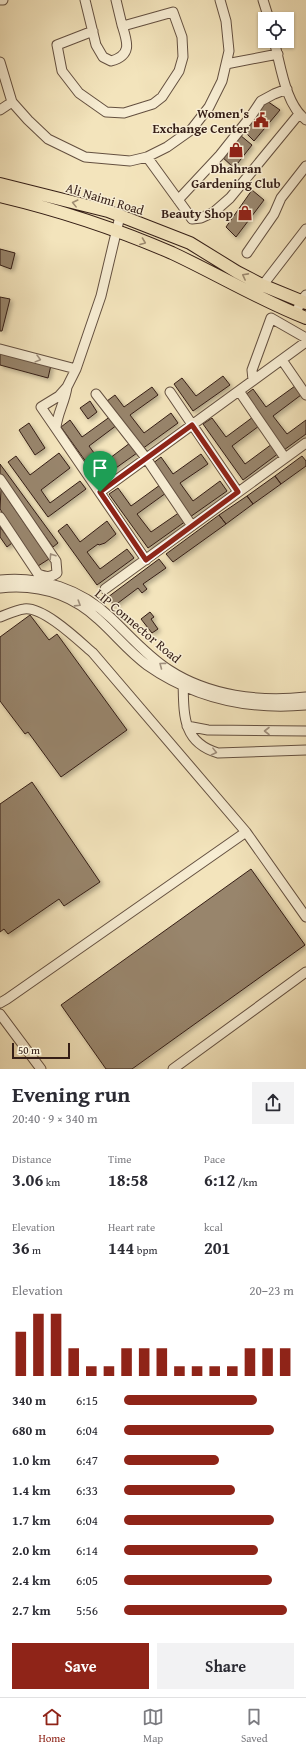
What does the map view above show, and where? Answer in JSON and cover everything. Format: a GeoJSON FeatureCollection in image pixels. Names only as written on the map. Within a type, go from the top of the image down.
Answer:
{"type":"FeatureCollection","features":[{"type":"Feature","properties":{"kind":"main road","name":"Ali Naimi Road"},"geometry":{"type":"LineString","coordinates":[[0,184],[120,216],[190,243],[262,286],[304,300]]}},
{"type":"Feature","properties":{"kind":"main road","name":"Ali Naimi Road"},"geometry":{"type":"LineString","coordinates":[[0,196],[41,206],[172,253],[254,295],[301,316]]}},
{"type":"Feature","properties":{"kind":"street"},"geometry":{"type":"LineString","coordinates":[[85,0],[96,45],[103,57],[111,61],[118,59],[126,51],[128,41],[116,0]]}},
{"type":"Feature","properties":{"kind":"street"},"geometry":{"type":"LineString","coordinates":[[0,62],[12,102],[48,139],[85,157],[130,161],[147,157],[167,147],[191,130],[209,107],[222,81],[229,51],[226,21],[220,0]]}},
{"type":"Feature","properties":{"kind":"street"},"geometry":{"type":"LineString","coordinates":[[263,0],[267,12]]}},
{"type":"Feature","properties":{"kind":"street"},"geometry":{"type":"LineString","coordinates":[[93,32],[57,45],[62,70],[79,93],[97,107],[106,112],[124,113],[153,104],[162,97],[179,71],[183,57],[182,37],[173,12],[123,26]]}},
{"type":"Feature","properties":{"kind":"street"},"geometry":{"type":"LineString","coordinates":[[147,157],[192,219],[201,218],[214,212],[230,198],[302,117],[291,102],[276,48]]}},
{"type":"Feature","properties":{"kind":"street"},"geometry":{"type":"LineString","coordinates":[[226,64],[278,54]]}},
{"type":"Feature","properties":{"kind":"street"},"geometry":{"type":"LineString","coordinates":[[178,200],[220,155],[261,101],[288,89]]}},
{"type":"Feature","properties":{"kind":"street"},"geometry":{"type":"LineString","coordinates":[[0,110],[12,102]]}},
{"type":"Feature","properties":{"kind":"street"},"geometry":{"type":"LineString","coordinates":[[247,253],[274,214],[281,198],[306,166]]}},
{"type":"Feature","properties":{"kind":"street"},"geometry":{"type":"LineString","coordinates":[[120,216],[101,296],[76,369],[67,387],[59,396],[41,407],[146,560]]}},
{"type":"Feature","properties":{"kind":"street"},"geometry":{"type":"LineString","coordinates":[[254,295],[306,229]]}},
{"type":"Feature","properties":{"kind":"street"},"geometry":{"type":"LineString","coordinates":[[301,316],[304,300]]}},
{"type":"Feature","properties":{"kind":"street"},"geometry":{"type":"LineString","coordinates":[[253,380],[252,370],[271,318],[306,338]]}},
{"type":"Feature","properties":{"kind":"street"},"geometry":{"type":"LineString","coordinates":[[100,492],[306,342]]}},
{"type":"Feature","properties":{"kind":"street"},"geometry":{"type":"LineString","coordinates":[[0,350],[76,369]]}},
{"type":"Feature","properties":{"kind":"street"},"geometry":{"type":"LineString","coordinates":[[282,360],[306,396]]}},
{"type":"Feature","properties":{"kind":"street"},"geometry":{"type":"LineString","coordinates":[[56,428],[57,420],[65,400],[67,387]]}},
{"type":"Feature","properties":{"kind":"street"},"geometry":{"type":"LineString","coordinates":[[239,391],[285,458]]}},
{"type":"Feature","properties":{"kind":"street"},"geometry":{"type":"LineString","coordinates":[[170,392],[238,492]]}},
{"type":"Feature","properties":{"kind":"street"},"geometry":{"type":"LineString","coordinates":[[96,394],[146,458],[192,526]]}},
{"type":"Feature","properties":{"kind":"street"},"geometry":{"type":"LineString","coordinates":[[105,589],[306,443]]}},
{"type":"Feature","properties":{"kind":"street"},"geometry":{"type":"LineString","coordinates":[[0,479],[56,561],[57,573],[52,577],[45,577],[38,574],[0,517]]}},
{"type":"Feature","properties":{"kind":"street"},"geometry":{"type":"LineString","coordinates":[[30,579],[38,574]]}},
{"type":"Feature","properties":{"kind":"street","name":"LIP Connector Road"},"geometry":{"type":"LineString","coordinates":[[0,580],[30,579],[63,588],[78,594],[94,604],[110,617],[150,656],[183,682],[219,699],[238,703],[278,706],[306,705]]}},
{"type":"Feature","properties":{"kind":"street","name":"LIP Connector Road"},"geometry":{"type":"LineString","coordinates":[[0,588],[13,587],[41,589],[69,598],[98,618],[146,664],[164,676],[233,695],[275,699],[306,697]]}},
{"type":"Feature","properties":{"kind":"street"},"geometry":{"type":"LineString","coordinates":[[0,617],[25,608],[44,614],[66,629],[93,653],[246,832],[306,917]]}},
{"type":"Feature","properties":{"kind":"street"},"geometry":{"type":"LineString","coordinates":[[183,682],[184,716],[187,726],[192,737],[206,750],[218,753],[306,750]]}},
{"type":"Feature","properties":{"kind":"street"},"geometry":{"type":"LineString","coordinates":[[187,726],[208,730],[306,731]]}},
{"type":"Feature","properties":{"kind":"street"},"geometry":{"type":"LineString","coordinates":[[0,1003],[246,832]]}},
{"type":"Feature","properties":{"kind":"street"},"geometry":{"type":"LineString","coordinates":[[173,1069],[306,972]]}},
{"type":"Feature","properties":{"kind":"street"},"geometry":{"type":"LineString","coordinates":[[0,1014],[41,1069]]}},
{"type":"Feature","properties":{"kind":"building","name":"Women's Exchange Center"},"geometry":{"type":"Polygon","coordinates":[[[267,101],[280,110],[254,141],[243,130],[267,101]]]}},
{"type":"Feature","properties":{"kind":"building","name":"Dhahran Gardening Club"},"geometry":{"type":"Polygon","coordinates":[[[240,135],[252,145],[234,168],[220,155],[240,135]]]}},
{"type":"Feature","properties":{"kind":"building","name":"Beauty Shop"},"geometry":{"type":"Polygon","coordinates":[[[252,190],[264,200],[236,237],[226,227],[252,190]]]}},
{"type":"Feature","properties":{"kind":"building"},"geometry":{"type":"Polygon","coordinates":[[[0,249],[15,253],[11,269],[0,265],[0,249]]]}},
{"type":"Feature","properties":{"kind":"building"},"geometry":{"type":"Polygon","coordinates":[[[0,297],[10,299],[2,331],[0,331],[0,297]]]}},
{"type":"Feature","properties":{"kind":"building"},"geometry":{"type":"Polygon","coordinates":[[[0,351],[51,365],[48,378],[0,365],[0,351]]]}},
{"type":"Feature","properties":{"kind":"building"},"geometry":{"type":"Polygon","coordinates":[[[223,376],[230,385],[193,411],[174,384],[182,378],[196,396],[223,376]]]}},
{"type":"Feature","properties":{"kind":"building"},"geometry":{"type":"Polygon","coordinates":[[[295,386],[301,395],[273,416],[287,434],[306,420],[306,434],[284,450],[245,395],[253,389],[266,407],[295,386]]]}},
{"type":"Feature","properties":{"kind":"building"},"geometry":{"type":"Polygon","coordinates":[[[152,387],[158,395],[130,415],[144,433],[171,413],[178,423],[142,449],[107,401],[115,395],[124,407],[152,387]]]}},
{"type":"Feature","properties":{"kind":"building"},"geometry":{"type":"Polygon","coordinates":[[[90,401],[97,412],[88,419],[80,408],[90,401]]]}},
{"type":"Feature","properties":{"kind":"building"},"geometry":{"type":"Polygon","coordinates":[[[111,416],[117,425],[89,446],[102,464],[130,443],[137,453],[99,480],[61,427],[70,420],[82,437],[111,416]]]}},
{"type":"Feature","properties":{"kind":"building"},"geometry":{"type":"Polygon","coordinates":[[[253,417],[259,426],[232,446],[245,464],[272,444],[279,453],[243,480],[203,424],[212,418],[226,437],[253,417]]]}},
{"type":"Feature","properties":{"kind":"building"},"geometry":{"type":"Polygon","coordinates":[[[29,423],[45,448],[35,455],[19,430],[29,423]]]}},
{"type":"Feature","properties":{"kind":"building"},"geometry":{"type":"Polygon","coordinates":[[[59,453],[70,468],[41,490],[50,503],[80,481],[86,489],[48,517],[8,462],[16,456],[30,475],[59,453]]]}},
{"type":"Feature","properties":{"kind":"building"},"geometry":{"type":"Polygon","coordinates":[[[201,454],[208,464],[180,483],[193,501],[220,481],[227,491],[190,517],[152,464],[161,457],[173,474],[201,454]]]}},
{"type":"Feature","properties":{"kind":"building"},"geometry":{"type":"Polygon","coordinates":[[[302,456],[306,461],[306,466],[281,484],[275,476],[302,456]]]}},
{"type":"Feature","properties":{"kind":"building"},"geometry":{"type":"Polygon","coordinates":[[[0,464],[58,543],[53,547],[0,475],[0,464]]]}},
{"type":"Feature","properties":{"kind":"building"},"geometry":{"type":"Polygon","coordinates":[[[275,476],[281,484],[253,504],[247,496],[275,476]]]}},
{"type":"Feature","properties":{"kind":"building"},"geometry":{"type":"Polygon","coordinates":[[[160,485],[166,493],[137,514],[151,532],[180,512],[186,521],[148,548],[109,494],[118,488],[131,506],[160,485]]]}},
{"type":"Feature","properties":{"kind":"building"},"geometry":{"type":"Polygon","coordinates":[[[1,489],[49,559],[38,566],[0,509],[1,489]]]}},
{"type":"Feature","properties":{"kind":"building"},"geometry":{"type":"Polygon","coordinates":[[[247,496],[253,504],[226,524],[219,515],[247,496]]]}},
{"type":"Feature","properties":{"kind":"building"},"geometry":{"type":"Polygon","coordinates":[[[219,515],[226,524],[173,562],[166,554],[219,515]]]}},
{"type":"Feature","properties":{"kind":"building"},"geometry":{"type":"Polygon","coordinates":[[[107,521],[116,534],[105,543],[98,544],[87,552],[100,569],[127,549],[134,558],[97,585],[58,531],[67,524],[80,542],[107,521]]]}},
{"type":"Feature","properties":{"kind":"building"},"geometry":{"type":"Polygon","coordinates":[[[0,527],[12,543],[7,547],[0,537],[0,527]]]}},
{"type":"Feature","properties":{"kind":"building"},"geometry":{"type":"Polygon","coordinates":[[[159,559],[166,568],[143,584],[147,589],[142,593],[138,588],[114,606],[108,597],[159,559]]]}},
{"type":"Feature","properties":{"kind":"building"},"geometry":{"type":"Polygon","coordinates":[[[150,612],[154,617],[151,619],[158,629],[152,633],[141,619],[150,612]]]}},
{"type":"Feature","properties":{"kind":"building"},"geometry":{"type":"Polygon","coordinates":[[[30,615],[49,640],[57,634],[127,730],[61,777],[28,732],[25,734],[0,701],[0,637],[30,615]]]}},
{"type":"Feature","properties":{"kind":"building"},"geometry":{"type":"Polygon","coordinates":[[[32,782],[100,882],[64,906],[59,899],[8,934],[4,929],[0,932],[0,804],[32,782]]]}},
{"type":"Feature","properties":{"kind":"building"},"geometry":{"type":"Polygon","coordinates":[[[251,869],[305,945],[132,1069],[106,1069],[61,1005],[251,869]]]}},
{"type":"Feature","properties":{"kind":"place","name":"Women's Exchange Center"},"geometry":{"type":"Point","coordinates":[261,120]}},
{"type":"Feature","properties":{"kind":"place","name":"Dhahran Gardening Club"},"geometry":{"type":"Point","coordinates":[236,150]}},
{"type":"Feature","properties":{"kind":"place","name":"Beauty Shop"},"geometry":{"type":"Point","coordinates":[245,213]}},
{"type":"Feature","properties":{"kind":"route"},"geometry":{"type":"LineString","coordinates":[[192,425],[238,492],[146,560],[100,492],[192,425]]}}]}
